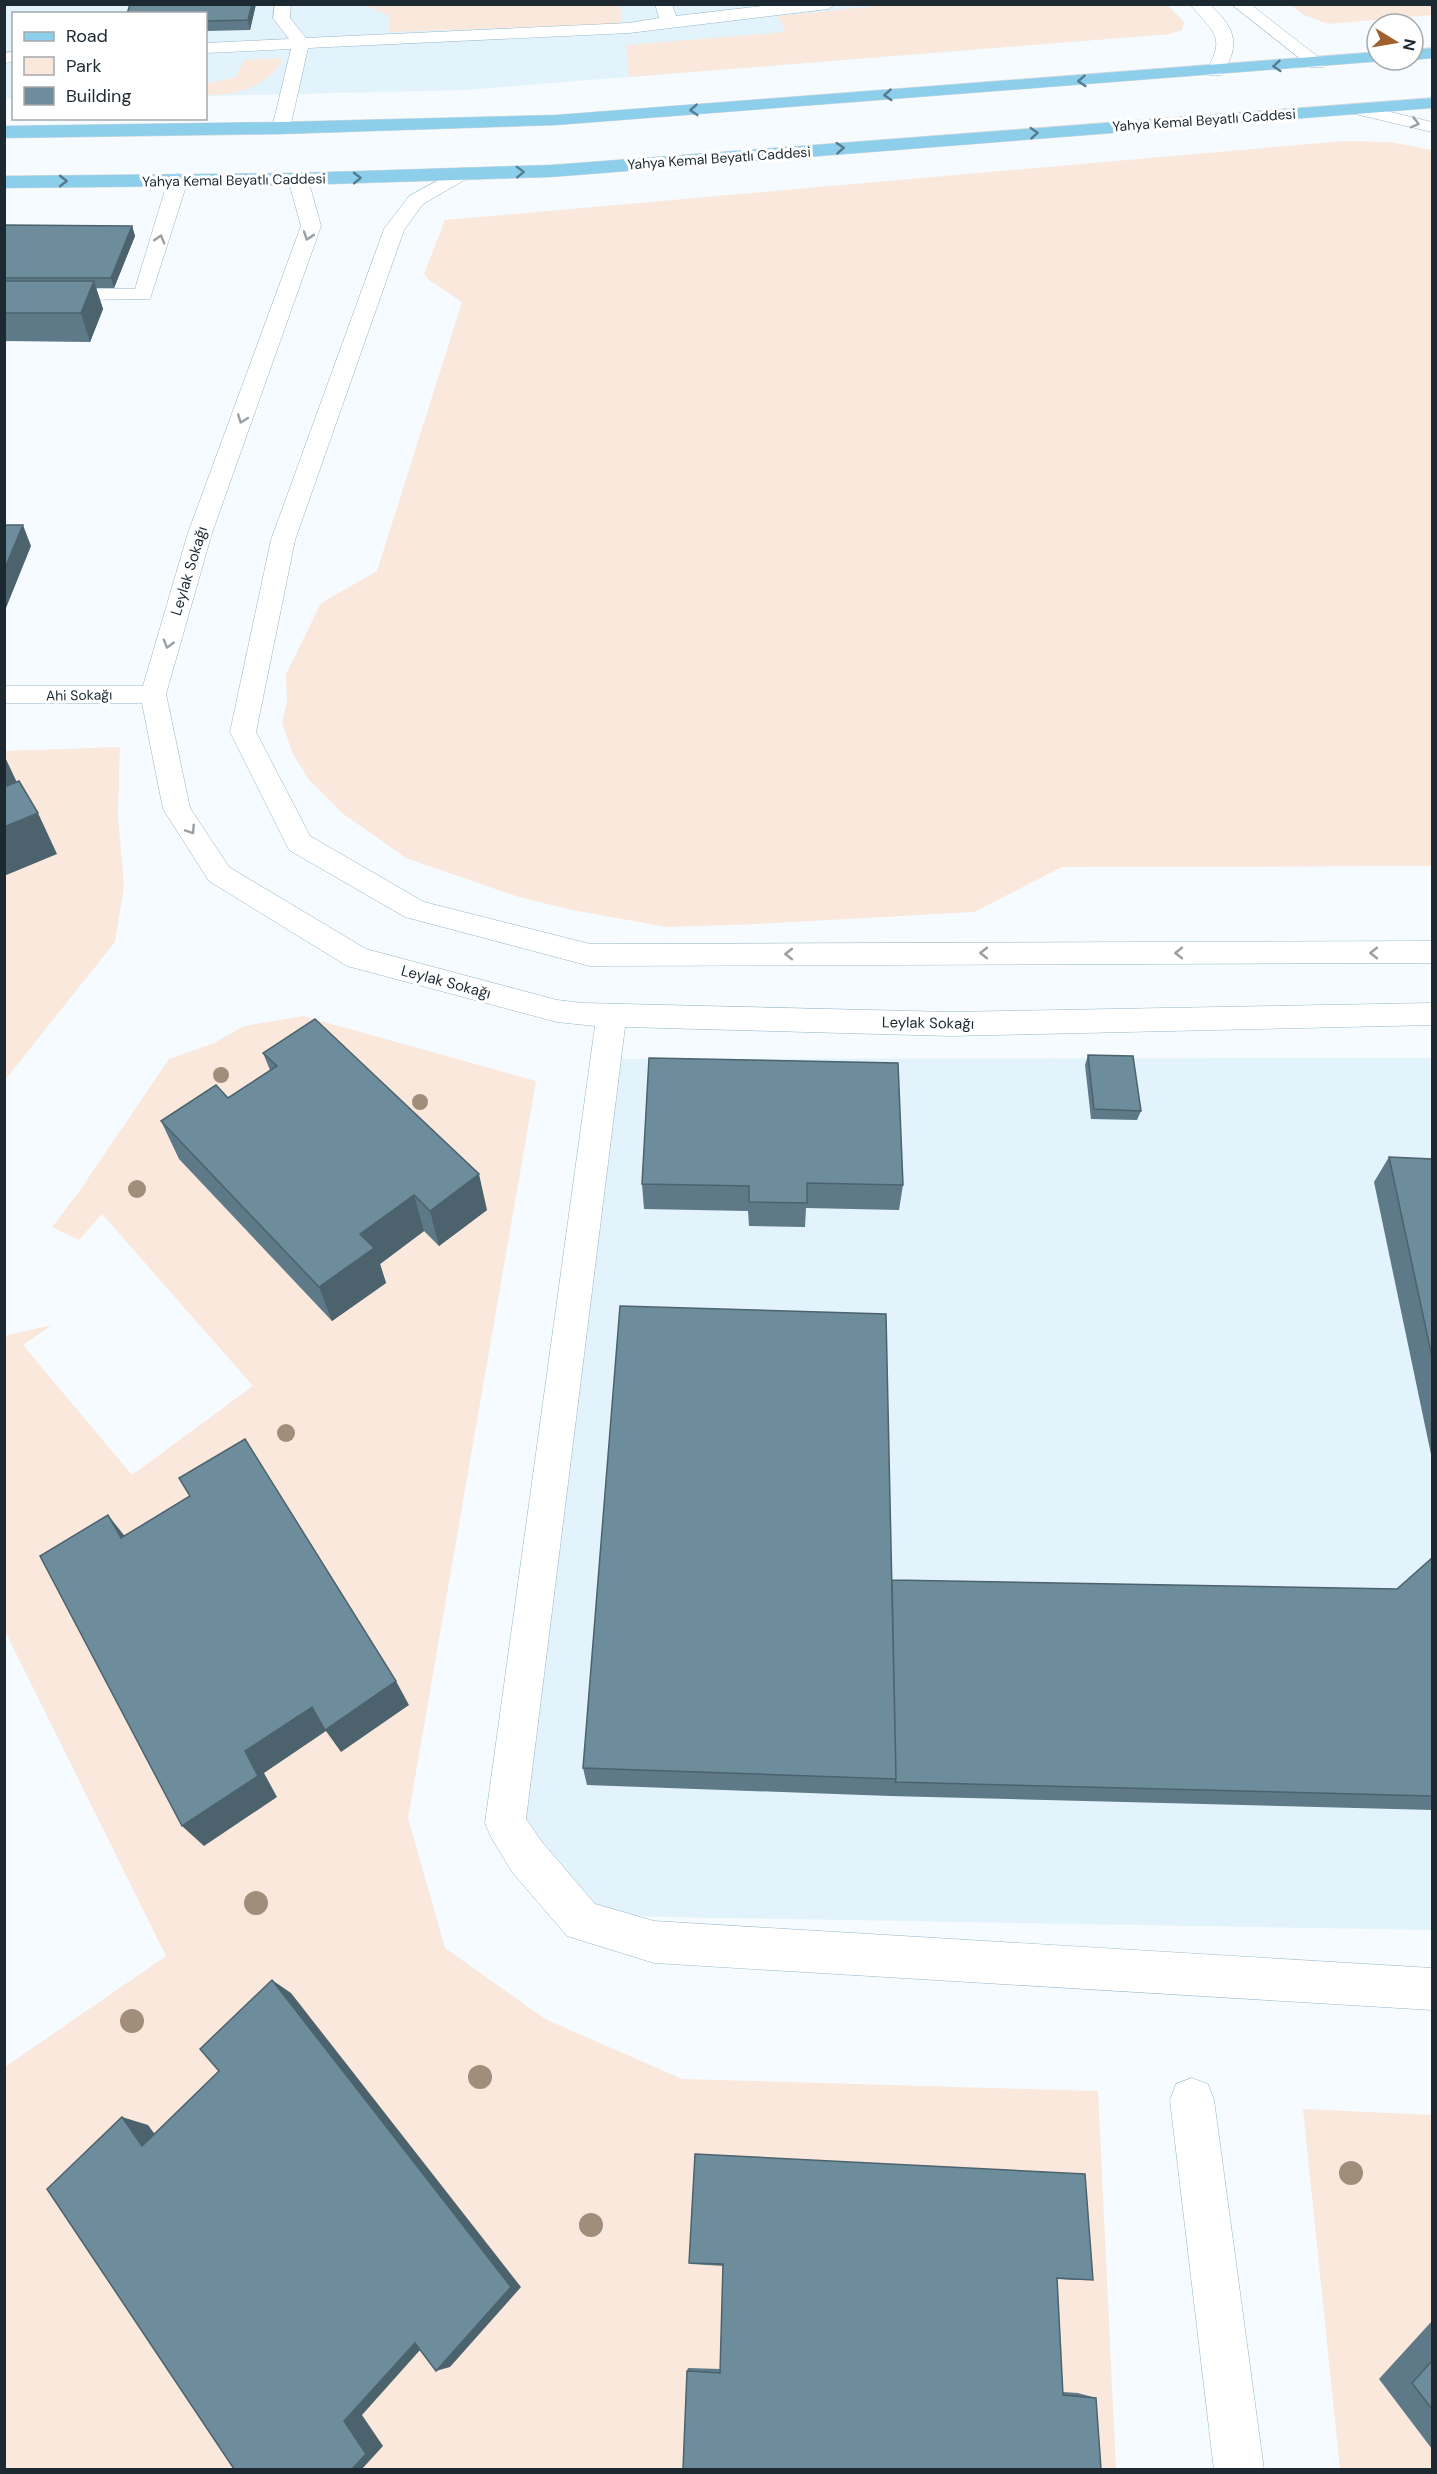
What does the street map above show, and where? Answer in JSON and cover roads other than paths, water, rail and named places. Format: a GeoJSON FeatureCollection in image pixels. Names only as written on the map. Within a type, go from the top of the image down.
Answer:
{"type":"FeatureCollection","features":[{"type":"Feature","properties":{"kind":"main road"},"geometry":{"type":"LineString","coordinates":[[4,132],[281,128],[556,120],[1365,58]]}},
{"type":"Feature","properties":{"kind":"main road","name":"Yahya Kemal Beyatlı Caddesi"},"geometry":{"type":"LineString","coordinates":[[4,182],[298,179],[551,171],[1432,103]]}},
{"type":"Feature","properties":{"kind":"main road"},"geometry":{"type":"LineString","coordinates":[[4,149],[44,132]]}},
{"type":"Feature","properties":{"kind":"street"},"geometry":{"type":"LineString","coordinates":[[283,4],[281,18],[301,43]]}},
{"type":"Feature","properties":{"kind":"street"},"geometry":{"type":"LineString","coordinates":[[663,4],[669,22]]}},
{"type":"Feature","properties":{"kind":"street"},"geometry":{"type":"LineString","coordinates":[[207,48],[629,28],[828,4]]}},
{"type":"Feature","properties":{"kind":"street"},"geometry":{"type":"LineString","coordinates":[[1198,4],[1221,26],[1225,35],[1224,54],[1215,71]]}},
{"type":"Feature","properties":{"kind":"street"},"geometry":{"type":"LineString","coordinates":[[1239,4],[1317,63]]}},
{"type":"Feature","properties":{"kind":"street"},"geometry":{"type":"LineString","coordinates":[[281,128],[301,43]]}},
{"type":"Feature","properties":{"kind":"street"},"geometry":{"type":"LineString","coordinates":[[1358,109],[1432,127]]}},
{"type":"Feature","properties":{"kind":"street"},"geometry":{"type":"LineString","coordinates":[[461,174],[416,200],[394,229],[283,540],[243,732],[299,843],[415,910],[590,955],[1432,952]]}},
{"type":"Feature","properties":{"kind":"street","name":"Leylak Sokağı"},"geometry":{"type":"LineString","coordinates":[[298,179],[311,226],[200,533],[153,694],[177,809],[219,874],[357,958],[557,1011],[611,1016],[951,1024],[1432,1014]]}},
{"type":"Feature","properties":{"kind":"street"},"geometry":{"type":"LineString","coordinates":[[4,295],[143,295],[178,180]]}},
{"type":"Feature","properties":{"kind":"street","name":"Ahi Sokağı"},"geometry":{"type":"LineString","coordinates":[[4,695],[153,694]]}},
{"type":"Feature","properties":{"kind":"street"},"geometry":{"type":"LineString","coordinates":[[611,1016],[505,1823],[527,1857],[582,1921],[654,1942],[1432,1989]]}},
{"type":"Feature","properties":{"kind":"street"},"geometry":{"type":"LineString","coordinates":[[1192,2100],[1239,2469]]}}]}
